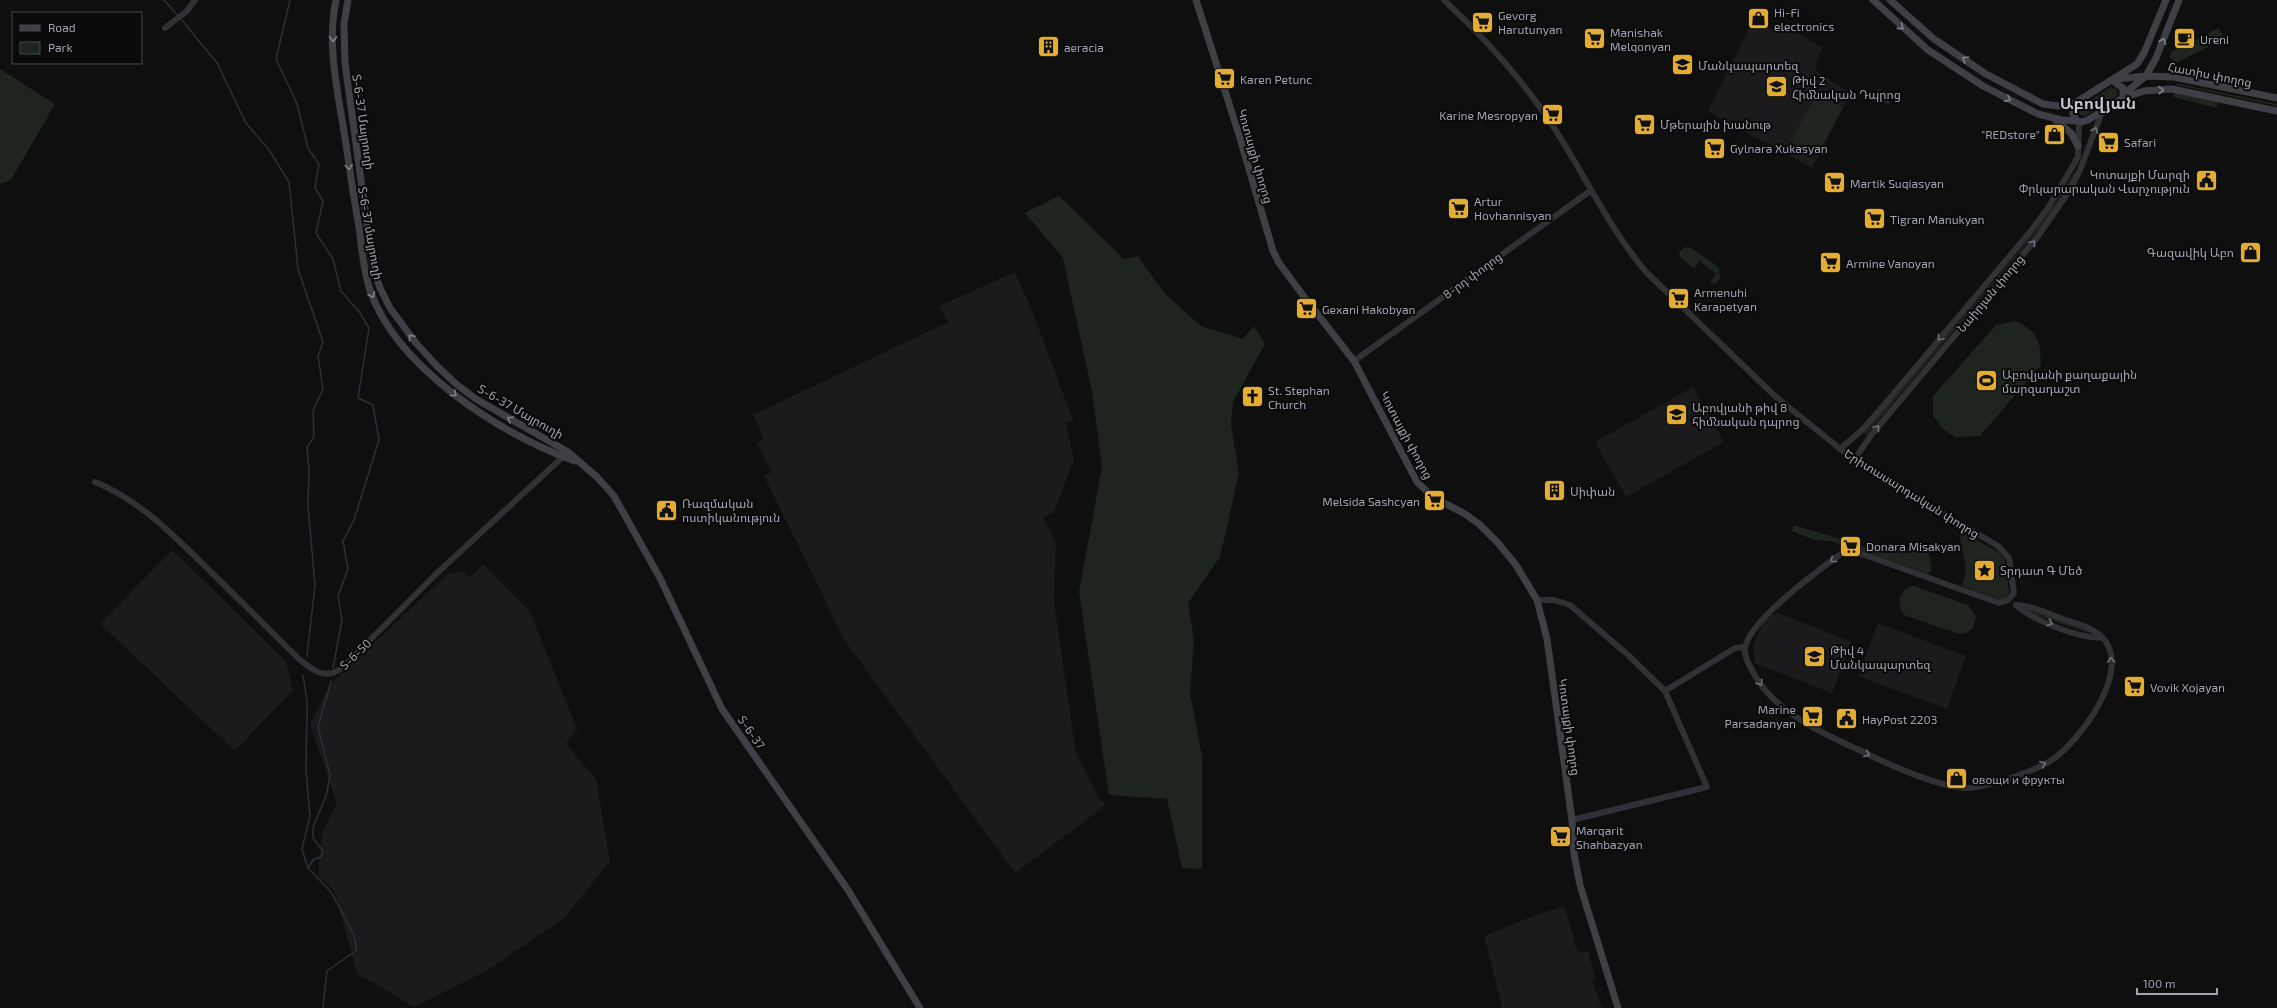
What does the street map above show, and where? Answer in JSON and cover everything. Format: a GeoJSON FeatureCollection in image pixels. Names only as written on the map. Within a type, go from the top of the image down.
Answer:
{"type":"FeatureCollection","features":[{"type":"Feature","properties":{"kind":"main road","name":"Տ-6-37 մայրուղի"},"geometry":{"type":"LineString","coordinates":[[336,0],[333,16],[332,43],[364,268],[370,290],[381,316],[395,336],[429,373],[471,407],[508,429],[566,454],[579,462]]}},
{"type":"Feature","properties":{"kind":"main road","name":"Տ-6-37 Մայրուղի"},"geometry":{"type":"LineString","coordinates":[[348,0],[344,24],[345,63],[373,267],[380,288],[390,308],[437,366],[476,399],[566,454]]}},
{"type":"Feature","properties":{"kind":"main road","name":"Կոտայքի փողոց"},"geometry":{"type":"LineString","coordinates":[[1196,0],[1240,138],[1273,251],[1279,263],[1304,298],[1354,361],[1417,482],[1433,497],[1465,514],[1479,524],[1498,543],[1516,565],[1537,600],[1546,639],[1572,820],[1574,854],[1580,885],[1618,1008]]}},
{"type":"Feature","properties":{"kind":"main road"},"geometry":{"type":"LineString","coordinates":[[1873,0],[1887,15],[1928,50],[1983,86],[2063,125],[2071,133],[2078,146]]}},
{"type":"Feature","properties":{"kind":"main road"},"geometry":{"type":"LineString","coordinates":[[1890,0],[1934,39],[1986,74],[2043,104],[2058,106],[2075,103],[2114,80],[2136,64],[2144,53],[2166,0]]}},
{"type":"Feature","properties":{"kind":"main road"},"geometry":{"type":"LineString","coordinates":[[2046,117],[2078,122],[2088,120],[2124,96],[2146,76],[2156,58],[2179,0]]}},
{"type":"Feature","properties":{"kind":"main road","name":"Հատիս փողոց"},"geometry":{"type":"LineString","coordinates":[[2114,80],[2146,76],[2174,77],[2277,98]]}},
{"type":"Feature","properties":{"kind":"main road"},"geometry":{"type":"LineString","coordinates":[[2114,80],[2123,88],[2124,96]]}},
{"type":"Feature","properties":{"kind":"main road","name":"Հատիս փողոց"},"geometry":{"type":"LineString","coordinates":[[2124,96],[2144,91],[2172,90],[2277,110]]}},
{"type":"Feature","properties":{"kind":"main road"},"geometry":{"type":"LineString","coordinates":[[2075,103],[2073,114],[2078,122]]}},
{"type":"Feature","properties":{"kind":"main road"},"geometry":{"type":"LineString","coordinates":[[355,203],[364,202]]}},
{"type":"Feature","properties":{"kind":"main road"},"geometry":{"type":"LineString","coordinates":[[471,407],[476,399]]}},
{"type":"Feature","properties":{"kind":"main road","name":"Տ-6-37"},"geometry":{"type":"LineString","coordinates":[[579,462],[597,477],[614,496],[632,525],[660,578],[722,709],[848,890],[920,1008]]}},
{"type":"Feature","properties":{"kind":"street"},"geometry":{"type":"LineString","coordinates":[[167,27],[187,11],[195,0]]}},
{"type":"Feature","properties":{"kind":"street","name":"Երիտասարդական փողոց"},"geometry":{"type":"LineString","coordinates":[[1444,0],[1461,16],[1528,89],[1556,131],[1590,191],[1617,234],[1647,273],[1772,393],[1854,460],[2003,550],[2009,558],[2012,568],[2014,590],[2009,599]]}},
{"type":"Feature","properties":{"kind":"street","name":"Նաիրյան փողոց"},"geometry":{"type":"LineString","coordinates":[[1854,460],[1872,434],[2036,239],[2070,190],[2080,170],[2102,112]]}},
{"type":"Feature","properties":{"kind":"street","name":"Նաիրյան փողոց"},"geometry":{"type":"LineString","coordinates":[[1840,449],[1862,430],[1879,411],[2030,232],[2073,168],[2078,157],[2078,122]]}},
{"type":"Feature","properties":{"kind":"street","name":"8-րդ փողոց"},"geometry":{"type":"LineString","coordinates":[[1354,361],[1590,191]]}},
{"type":"Feature","properties":{"kind":"street","name":"Տ-6-50"},"geometry":{"type":"LineString","coordinates":[[95,482],[116,491],[136,503],[171,533],[309,668],[329,674],[335,673],[343,667],[435,575],[566,454]]}},
{"type":"Feature","properties":{"kind":"street"},"geometry":{"type":"LineString","coordinates":[[1856,552],[1995,602],[2009,599],[2016,605],[2029,606],[2092,629],[2102,638],[2111,654],[2110,680],[2097,707],[2066,748],[2054,759],[1992,784],[1964,788],[1925,777],[1865,753],[1792,714],[1765,690],[1749,664],[1746,647],[1763,618],[1842,553],[1856,552]]}},
{"type":"Feature","properties":{"kind":"street"},"geometry":{"type":"LineString","coordinates":[[1537,600],[1554,600],[1570,605],[1628,655],[1665,691],[1707,787],[1572,820]]}},
{"type":"Feature","properties":{"kind":"street"},"geometry":{"type":"LineString","coordinates":[[1665,691],[1735,648],[1746,647]]}},
{"type":"Feature","properties":{"kind":"shaded area"},"geometry":{"type":"Polygon","coordinates":[[[1778,22],[1823,48],[1816,62],[1817,64],[1815,70],[1851,93],[1812,168],[1708,111],[1751,24],[1773,29],[1778,22]]]}},
{"type":"Feature","properties":{"kind":"shaded area"},"geometry":{"type":"Polygon","coordinates":[[[1015,272],[1033,313],[1073,420],[1066,423],[1074,459],[1054,512],[1043,518],[1056,543],[1054,601],[1076,754],[1099,798],[1106,805],[1015,873],[845,641],[764,476],[772,472],[757,444],[764,439],[753,415],[948,322],[939,306],[1015,272]]]}},
{"type":"Feature","properties":{"kind":"shaded area","name":"Աբովյանի թիվ 8 հիմնական դպրոց"},"geometry":{"type":"Polygon","coordinates":[[[1693,387],[1724,442],[1626,497],[1595,442],[1693,387]]]}},
{"type":"Feature","properties":{"kind":"shaded area"},"geometry":{"type":"Polygon","coordinates":[[[172,550],[285,660],[293,690],[235,751],[100,624],[172,550]]]}},
{"type":"Feature","properties":{"kind":"shaded area"},"geometry":{"type":"Polygon","coordinates":[[[483,564],[530,612],[577,729],[566,744],[596,779],[610,861],[564,918],[488,970],[414,1007],[357,973],[334,890],[318,876],[322,834],[337,803],[310,725],[331,683],[449,573],[463,571],[470,577],[483,564]]]}},
{"type":"Feature","properties":{"kind":"shaded area"},"geometry":{"type":"Polygon","coordinates":[[[1778,613],[1852,642],[1832,693],[1755,663],[1753,645],[1763,623],[1771,615],[1778,613]]]}},
{"type":"Feature","properties":{"kind":"shaded area"},"geometry":{"type":"Polygon","coordinates":[[[1878,623],[1966,656],[1947,709],[1858,676],[1878,623]]]}},
{"type":"Feature","properties":{"kind":"shaded area"},"geometry":{"type":"Polygon","coordinates":[[[1564,906],[1575,940],[1572,941],[1580,953],[1588,951],[1595,979],[1592,980],[1602,1008],[1502,1008],[1484,936],[1531,917],[1564,906]]]}},
{"type":"Feature","properties":{"kind":"green space"},"geometry":{"type":"Polygon","coordinates":[[[2219,28],[2224,39],[2176,63],[2170,58],[2171,52],[2219,28]]]}},
{"type":"Feature","properties":{"kind":"green space"},"geometry":{"type":"Polygon","coordinates":[[[0,69],[55,104],[11,180],[0,184],[0,69]]]}},
{"type":"Feature","properties":{"kind":"green space"},"geometry":{"type":"Polygon","coordinates":[[[2176,83],[2277,104],[2277,106],[2176,85],[2176,83]]]}},
{"type":"Feature","properties":{"kind":"green space"},"geometry":{"type":"Polygon","coordinates":[[[2111,87],[2117,89],[2117,96],[2085,116],[2079,114],[2080,107],[2111,87]]]}},
{"type":"Feature","properties":{"kind":"green space"},"geometry":{"type":"Polygon","coordinates":[[[1878,89],[1893,97],[1889,105],[1874,97],[1878,89]]]}},
{"type":"Feature","properties":{"kind":"green space"},"geometry":{"type":"Polygon","coordinates":[[[2174,92],[2218,102],[2217,108],[2173,97],[2174,92]]]}},
{"type":"Feature","properties":{"kind":"green space"},"geometry":{"type":"Polygon","coordinates":[[[1817,93],[1843,107],[1817,156],[1791,142],[1817,93]]]}},
{"type":"Feature","properties":{"kind":"green space"},"geometry":{"type":"Polygon","coordinates":[[[2075,171],[2071,184],[2065,194],[2036,233],[1866,435],[1864,433],[2030,238],[2053,206],[2075,171]]]}},
{"type":"Feature","properties":{"kind":"green space"},"geometry":{"type":"Polygon","coordinates":[[[1059,196],[1124,259],[1138,256],[1164,293],[1201,326],[1243,339],[1254,326],[1265,344],[1233,402],[1231,425],[1239,473],[1220,557],[1188,603],[1194,641],[1190,693],[1202,756],[1202,869],[1182,868],[1167,799],[1109,795],[1079,592],[1102,467],[1092,392],[1063,258],[1025,213],[1059,196]]]}},
{"type":"Feature","properties":{"kind":"green space"},"geometry":{"type":"Polygon","coordinates":[[[1685,247],[1691,248],[1719,267],[1720,279],[1715,284],[1710,282],[1716,274],[1700,261],[1694,269],[1680,257],[1679,252],[1685,247]]]}},
{"type":"Feature","properties":{"kind":"green space","name":"Աբովյանի քաղաքային մարզադաշտ"},"geometry":{"type":"Polygon","coordinates":[[[2016,321],[2029,329],[2037,338],[2040,349],[2041,365],[1980,436],[1955,437],[1943,429],[1933,416],[1933,396],[1996,325],[2016,321]]]}},
{"type":"Feature","properties":{"kind":"green space"},"geometry":{"type":"Polygon","coordinates":[[[1794,525],[1847,541],[1859,539],[1862,546],[1872,550],[1927,546],[1932,569],[1928,574],[1830,541],[1814,540],[1792,531],[1794,525]]]}},
{"type":"Feature","properties":{"kind":"green space"},"geometry":{"type":"Polygon","coordinates":[[[1959,530],[1998,552],[2004,558],[2009,591],[2006,598],[2000,600],[1962,586],[1966,571],[1959,530]]]}},
{"type":"Feature","properties":{"kind":"green space"},"geometry":{"type":"Polygon","coordinates":[[[1914,586],[1968,605],[1976,616],[1973,628],[1966,633],[1959,634],[1904,615],[1899,602],[1900,598],[1905,591],[1914,586]]]}},
{"type":"Feature","properties":{"kind":"green space"},"geometry":{"type":"Polygon","coordinates":[[[2027,608],[2089,631],[2093,634],[2027,612],[2027,608]]]}},
{"type":"Feature","properties":{"kind":"waterway"},"geometry":{"type":"LineString","coordinates":[[164,0],[178,16]]}},
{"type":"Feature","properties":{"kind":"waterway"},"geometry":{"type":"LineString","coordinates":[[290,0],[276,59],[297,104],[308,148],[319,164],[315,188],[323,201],[316,233],[333,259],[341,291],[360,313],[369,328],[358,398],[373,405],[379,440],[354,520],[343,541],[348,569],[338,596],[342,620],[333,668]]}},
{"type":"Feature","properties":{"kind":"waterway"},"geometry":{"type":"LineString","coordinates":[[181,19],[217,63],[246,123],[269,150],[289,182],[298,269],[323,342],[318,356],[323,389],[313,411],[314,437],[307,447],[309,469],[308,506],[315,585],[307,656]]}},
{"type":"Feature","properties":{"kind":"waterway"},"geometry":{"type":"LineString","coordinates":[[303,675],[307,701],[306,770],[310,816],[302,849],[308,868],[331,892],[354,935],[357,950],[327,971],[323,1008]]}},
{"type":"Feature","properties":{"kind":"waterway"},"geometry":{"type":"LineString","coordinates":[[308,868],[314,859],[321,857],[323,851],[313,838],[313,828],[327,793],[330,774],[318,727],[331,681]]}},
{"type":"Feature","properties":{"kind":"place","name":"Hi-Fi electronics"},"geometry":{"type":"Point","coordinates":[1759,19]}},
{"type":"Feature","properties":{"kind":"place","name":"Gevorg Harutunyan"},"geometry":{"type":"Point","coordinates":[1483,22]}},
{"type":"Feature","properties":{"kind":"place","name":"Manishak Melqonyan"},"geometry":{"type":"Point","coordinates":[1594,39]}},
{"type":"Feature","properties":{"kind":"place","name":"Ureni"},"geometry":{"type":"Point","coordinates":[2185,39]}},
{"type":"Feature","properties":{"kind":"place","name":"aeracia"},"geometry":{"type":"Point","coordinates":[1049,47]}},
{"type":"Feature","properties":{"kind":"place","name":"Մանկապարտեզ"},"geometry":{"type":"Point","coordinates":[1683,65]}},
{"type":"Feature","properties":{"kind":"place","name":"Karen Petunc"},"geometry":{"type":"Point","coordinates":[1224,79]}},
{"type":"Feature","properties":{"kind":"place","name":"Թիվ 2 Հիմնական Դպրոց"},"geometry":{"type":"Point","coordinates":[1777,87]}},
{"type":"Feature","properties":{"kind":"place","name":"Karine Mesropyan"},"geometry":{"type":"Point","coordinates":[1553,115]}},
{"type":"Feature","properties":{"kind":"place","name":"Մթերային խանութ"},"geometry":{"type":"Point","coordinates":[1644,124]}},
{"type":"Feature","properties":{"kind":"place","name":"\"REDstore\""},"geometry":{"type":"Point","coordinates":[2055,134]}},
{"type":"Feature","properties":{"kind":"place","name":"Safari"},"geometry":{"type":"Point","coordinates":[2108,142]}},
{"type":"Feature","properties":{"kind":"place","name":"Gylnara Xukasyan"},"geometry":{"type":"Point","coordinates":[1715,148]}},
{"type":"Feature","properties":{"kind":"place","name":"Կոտայքի Մարզի Փրկարարական Վարչություն"},"geometry":{"type":"Point","coordinates":[2206,181]}},
{"type":"Feature","properties":{"kind":"place","name":"Martik Suqiasyan"},"geometry":{"type":"Point","coordinates":[1834,183]}},
{"type":"Feature","properties":{"kind":"place","name":"Artur Hovhannisyan"},"geometry":{"type":"Point","coordinates":[1458,208]}},
{"type":"Feature","properties":{"kind":"place","name":"Tigran Manukyan"},"geometry":{"type":"Point","coordinates":[1875,219]}},
{"type":"Feature","properties":{"kind":"place","name":"Գազավիկ Աբո"},"geometry":{"type":"Point","coordinates":[2250,252]}},
{"type":"Feature","properties":{"kind":"place","name":"Armine Vanoyan"},"geometry":{"type":"Point","coordinates":[1831,263]}},
{"type":"Feature","properties":{"kind":"place","name":"Armenuhi Karapetyan"},"geometry":{"type":"Point","coordinates":[1678,299]}},
{"type":"Feature","properties":{"kind":"place","name":"Gexani Hakobyan"},"geometry":{"type":"Point","coordinates":[1307,309]}},
{"type":"Feature","properties":{"kind":"place","name":"Աբովյանի քաղաքային մարզադաշտ"},"geometry":{"type":"Point","coordinates":[1987,381]}},
{"type":"Feature","properties":{"kind":"place","name":"St. Stephan Church"},"geometry":{"type":"Point","coordinates":[1253,397]}},
{"type":"Feature","properties":{"kind":"place","name":"Աբովյանի թիվ 8 հիմնական դպրոց"},"geometry":{"type":"Point","coordinates":[1676,414]}},
{"type":"Feature","properties":{"kind":"place","name":"Սիփան"},"geometry":{"type":"Point","coordinates":[1554,491]}},
{"type":"Feature","properties":{"kind":"place","name":"Melsida Sashcyan"},"geometry":{"type":"Point","coordinates":[1435,501]}},
{"type":"Feature","properties":{"kind":"place","name":"Ռազմական ոստիկանություն"},"geometry":{"type":"Point","coordinates":[666,510]}},
{"type":"Feature","properties":{"kind":"place","name":"Donara Misakyan"},"geometry":{"type":"Point","coordinates":[1851,546]}},
{"type":"Feature","properties":{"kind":"place","name":"Տրդատ Գ Մեծ"},"geometry":{"type":"Point","coordinates":[1985,570]}},
{"type":"Feature","properties":{"kind":"place","name":"Թիվ 4 Մանկապարտեզ"},"geometry":{"type":"Point","coordinates":[1815,657]}},
{"type":"Feature","properties":{"kind":"place","name":"Vovik Xojayan"},"geometry":{"type":"Point","coordinates":[2134,687]}},
{"type":"Feature","properties":{"kind":"place","name":"Marine Parsadanyan"},"geometry":{"type":"Point","coordinates":[1812,716]}},
{"type":"Feature","properties":{"kind":"place","name":"HayPost 2203"},"geometry":{"type":"Point","coordinates":[1846,719]}},
{"type":"Feature","properties":{"kind":"place","name":"овощи и фрукты"},"geometry":{"type":"Point","coordinates":[1956,779]}},
{"type":"Feature","properties":{"kind":"place","name":"Marqarit Shahbazyan"},"geometry":{"type":"Point","coordinates":[1561,837]}},
{"type":"Feature","properties":{"kind":"district","name":"Աբովյան"},"geometry":{"type":"Point","coordinates":[2098,102]}}]}
